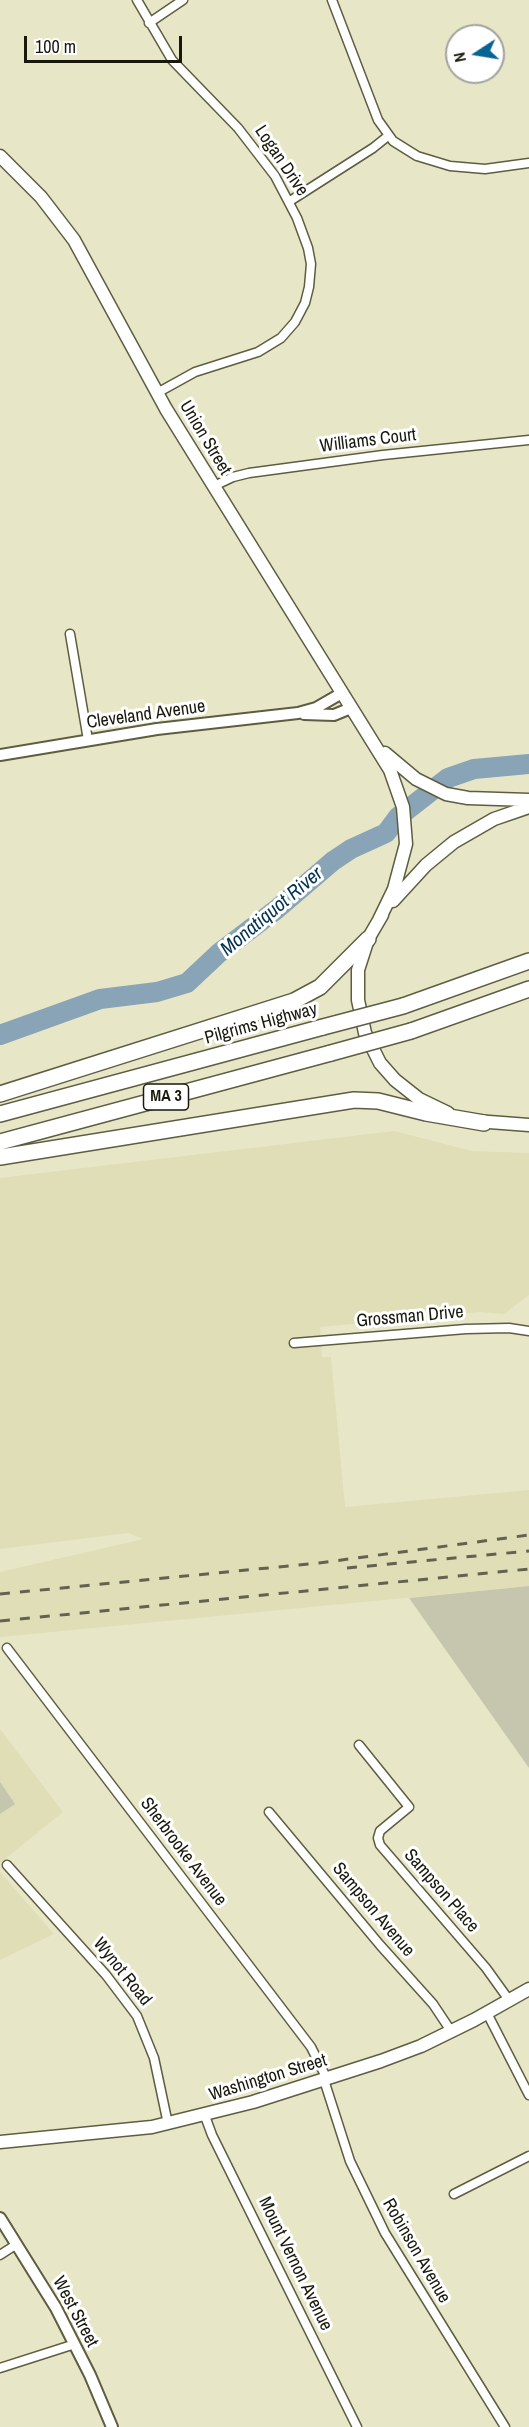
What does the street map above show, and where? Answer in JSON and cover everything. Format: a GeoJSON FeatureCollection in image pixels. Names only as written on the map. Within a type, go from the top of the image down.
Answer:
{"type":"FeatureCollection","features":[{"type":"Feature","properties":{"kind":"highway"},"geometry":{"type":"LineString","coordinates":[[0,1094],[294,1001],[320,987],[334,976],[368,939]]}},
{"type":"Feature","properties":{"kind":"highway","name":"Pilgrims Highway"},"geometry":{"type":"LineString","coordinates":[[0,1114],[403,1006],[529,961]]}},
{"type":"Feature","properties":{"kind":"highway","name":"MA 3"},"geometry":{"type":"LineString","coordinates":[[0,1142],[411,1031],[529,989]]}},
{"type":"Feature","properties":{"kind":"highway"},"geometry":{"type":"LineString","coordinates":[[0,1157],[354,1101],[378,1101],[426,1113],[484,1123]]}},
{"type":"Feature","properties":{"kind":"main road","name":"Union Street"},"geometry":{"type":"LineString","coordinates":[[0,156],[36,191],[74,240],[157,393],[351,708],[376,744],[398,789],[405,817],[406,835],[405,853],[397,878],[378,922]]}},
{"type":"Feature","properties":{"kind":"main road","name":"Union Street"},"geometry":{"type":"LineString","coordinates":[[376,744],[416,779],[440,791],[460,797],[529,800]]}},
{"type":"Feature","properties":{"kind":"main road"},"geometry":{"type":"LineString","coordinates":[[529,807],[483,824],[443,850],[412,880],[378,922],[368,939],[358,969],[358,1000],[365,1033],[374,1053],[395,1080],[419,1099],[448,1113],[484,1123],[529,1125]]}},
{"type":"Feature","properties":{"kind":"main road","name":"Washington Street"},"geometry":{"type":"LineString","coordinates":[[0,2142],[168,2124],[205,2116],[396,2056],[452,2031],[529,1989]]}},
{"type":"Feature","properties":{"kind":"street","name":"Logan Drive"},"geometry":{"type":"LineString","coordinates":[[137,0],[172,60],[258,152],[290,201],[306,240],[311,264],[308,296],[296,322],[281,338],[264,349],[195,372],[157,393]]}},
{"type":"Feature","properties":{"kind":"street"},"geometry":{"type":"LineString","coordinates":[[149,23],[183,0]]}},
{"type":"Feature","properties":{"kind":"street"},"geometry":{"type":"LineString","coordinates":[[332,0],[378,120],[388,136],[410,153],[441,164],[485,169],[529,163]]}},
{"type":"Feature","properties":{"kind":"street"},"geometry":{"type":"LineString","coordinates":[[290,201],[388,136]]}},
{"type":"Feature","properties":{"kind":"street","name":"Williams Court"},"geometry":{"type":"LineString","coordinates":[[214,486],[233,477],[249,473],[382,455],[529,440]]}},
{"type":"Feature","properties":{"kind":"street"},"geometry":{"type":"LineString","coordinates":[[70,634],[88,740]]}},
{"type":"Feature","properties":{"kind":"street","name":"Cleveland Avenue"},"geometry":{"type":"LineString","coordinates":[[298,714],[316,708],[342,693]]}},
{"type":"Feature","properties":{"kind":"street","name":"Cleveland Avenue"},"geometry":{"type":"LineString","coordinates":[[0,755],[172,727],[298,714],[334,715],[351,708]]}},
{"type":"Feature","properties":{"kind":"street","name":"Grossman Drive"},"geometry":{"type":"LineString","coordinates":[[294,1343],[466,1329],[509,1328],[529,1331]]}},
{"type":"Feature","properties":{"kind":"street","name":"Sherbrooke Avenue"},"geometry":{"type":"LineString","coordinates":[[7,1648],[311,2047],[326,2079]]}},
{"type":"Feature","properties":{"kind":"street","name":"Sampson Place"},"geometry":{"type":"LineString","coordinates":[[358,1745],[409,1807],[382,1828],[378,1834],[378,1842],[486,1968],[509,2000]]}},
{"type":"Feature","properties":{"kind":"street","name":"Sampson Avenue"},"geometry":{"type":"LineString","coordinates":[[269,1812],[380,1945],[433,2004],[452,2031]]}},
{"type":"Feature","properties":{"kind":"street","name":"Wynot Road"},"geometry":{"type":"LineString","coordinates":[[7,1865],[106,1975],[137,2016],[154,2058],[168,2124]]}},
{"type":"Feature","properties":{"kind":"street"},"geometry":{"type":"LineString","coordinates":[[487,2013],[529,2095]]}},
{"type":"Feature","properties":{"kind":"street","name":"Robinson Avenue"},"geometry":{"type":"LineString","coordinates":[[326,2079],[350,2161],[385,2234],[505,2427]]}},
{"type":"Feature","properties":{"kind":"street","name":"Mount Vernon Avenue"},"geometry":{"type":"LineString","coordinates":[[205,2116],[212,2135],[357,2427]]}},
{"type":"Feature","properties":{"kind":"street"},"geometry":{"type":"LineString","coordinates":[[454,2194],[529,2156]]}},
{"type":"Feature","properties":{"kind":"street","name":"West Street"},"geometry":{"type":"LineString","coordinates":[[0,2218],[49,2296],[75,2344],[112,2427]]}},
{"type":"Feature","properties":{"kind":"street"},"geometry":{"type":"LineString","coordinates":[[0,2255],[16,2244]]}},
{"type":"Feature","properties":{"kind":"street"},"geometry":{"type":"LineString","coordinates":[[0,2368],[75,2344]]}},
{"type":"Feature","properties":{"kind":"shaded area"},"geometry":{"type":"Polygon","coordinates":[[[394,1131],[472,1151],[529,1153],[529,1295],[504,1314],[480,1312],[320,1327],[322,1357],[331,1357],[345,1507],[529,1490],[529,1586],[0,1637],[0,1572],[144,1539],[128,1533],[0,1549],[0,1178],[394,1131]]]}},
{"type":"Feature","properties":{"kind":"shaded area"},"geometry":{"type":"Polygon","coordinates":[[[529,1586],[529,1768],[409,1598],[529,1586]]]}},
{"type":"Feature","properties":{"kind":"shaded area"},"geometry":{"type":"Polygon","coordinates":[[[0,1729],[63,1812],[0,1863],[0,1729]]]}},
{"type":"Feature","properties":{"kind":"shaded area"},"geometry":{"type":"Polygon","coordinates":[[[0,1782],[15,1804],[0,1814],[0,1782]]]}},
{"type":"Feature","properties":{"kind":"shaded area"},"geometry":{"type":"Polygon","coordinates":[[[0,1872],[54,1934],[0,1960],[0,1872]]]}},
{"type":"Feature","properties":{"kind":"waterway","name":"Monatiquot River"},"geometry":{"type":"LineString","coordinates":[[0,1035],[100,999],[157,992],[187,983],[219,953],[277,909],[333,861],[351,849],[386,833],[398,817],[448,778],[474,769],[529,764]]}},
{"type":"Feature","properties":{"kind":"railway"},"geometry":{"type":"LineString","coordinates":[[0,1594],[319,1563],[529,1535]]}},
{"type":"Feature","properties":{"kind":"railway"},"geometry":{"type":"LineString","coordinates":[[347,1568],[529,1551]]}},
{"type":"Feature","properties":{"kind":"railway"},"geometry":{"type":"LineString","coordinates":[[0,1621],[529,1569]]}}]}
